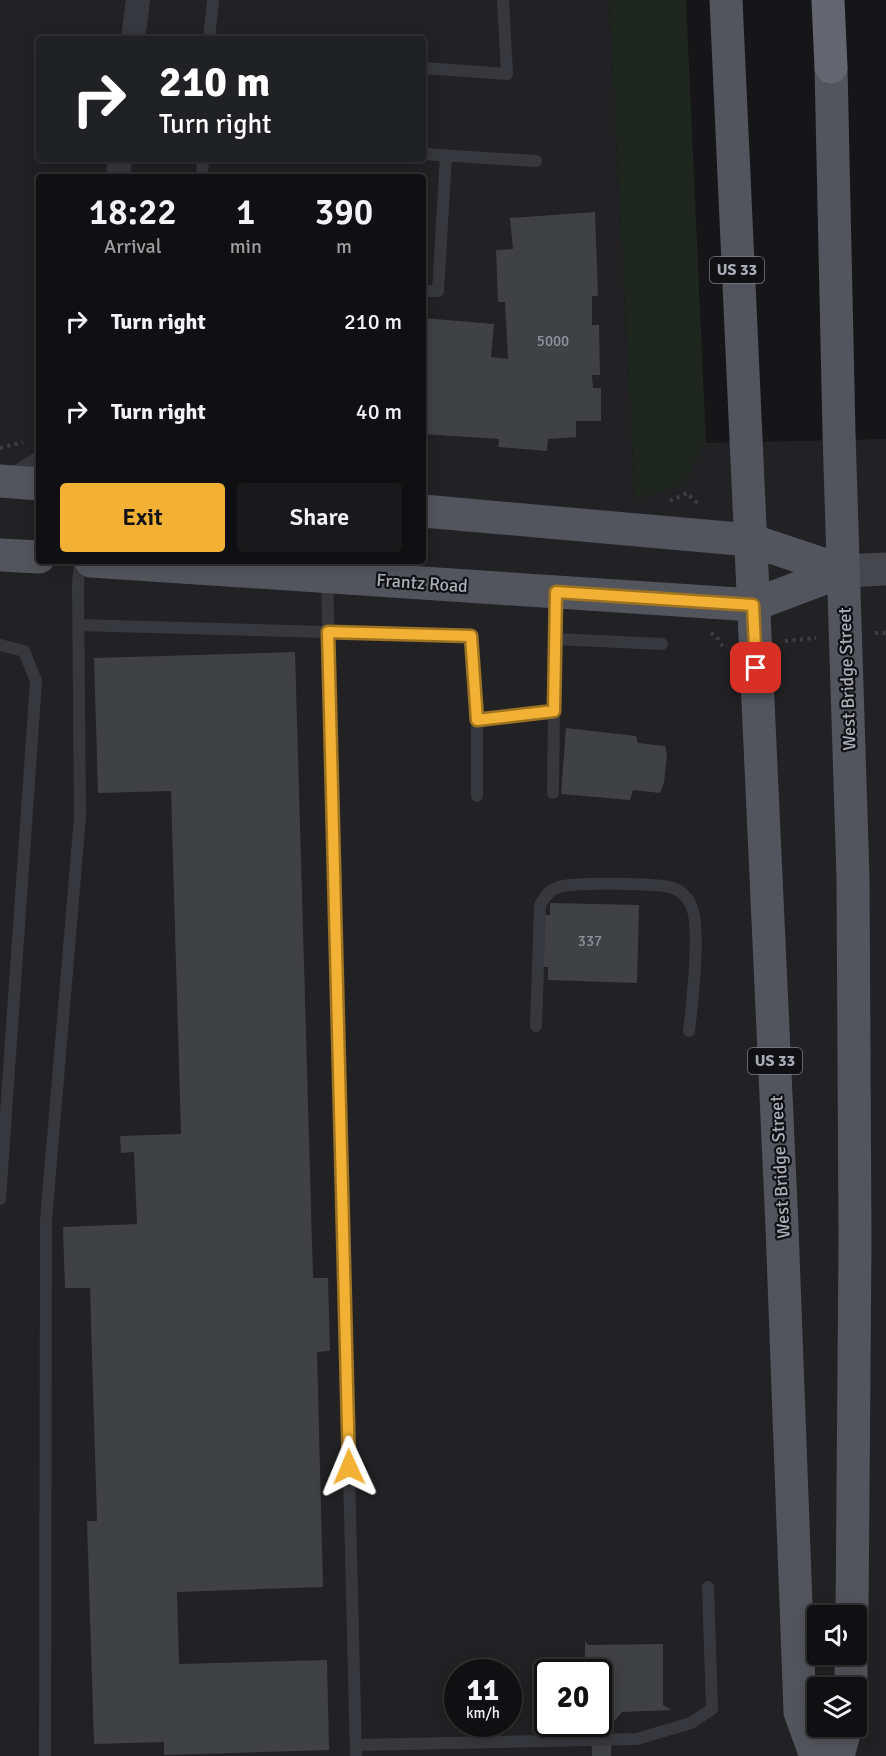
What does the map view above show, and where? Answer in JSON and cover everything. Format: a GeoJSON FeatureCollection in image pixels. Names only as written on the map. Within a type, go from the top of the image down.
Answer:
{"type":"FeatureCollection","features":[{"type":"Feature","properties":{"kind":"highway"},"geometry":{"type":"LineString","coordinates":[[828,0],[831,67]]}},
{"type":"Feature","properties":{"kind":"highway"},"geometry":{"type":"LineString","coordinates":[[831,67],[833,0]]}},
{"type":"Feature","properties":{"kind":"main road","name":"US 33"},"geometry":{"type":"LineString","coordinates":[[726,0],[750,540]]}},
{"type":"Feature","properties":{"kind":"main road","name":"West Bridge Street"},"geometry":{"type":"LineString","coordinates":[[831,67],[853,877],[855,1241],[852,1605]]}},
{"type":"Feature","properties":{"kind":"main road"},"geometry":{"type":"LineString","coordinates":[[426,511],[750,540],[843,571]]}},
{"type":"Feature","properties":{"kind":"main road","name":"West Bridge Street"},"geometry":{"type":"LineString","coordinates":[[750,540],[783,1227],[800,1712],[816,1756]]}},
{"type":"Feature","properties":{"kind":"main road"},"geometry":{"type":"LineString","coordinates":[[0,555],[36,557]]}},
{"type":"Feature","properties":{"kind":"main road","name":"Frantz Road"},"geometry":{"type":"LineString","coordinates":[[135,564],[753,605]]}},
{"type":"Feature","properties":{"kind":"main road"},"geometry":{"type":"LineString","coordinates":[[753,605],[843,571],[886,569]]}},
{"type":"Feature","properties":{"kind":"main road"},"geometry":{"type":"LineString","coordinates":[[838,1756],[843,1737]]}},
{"type":"Feature","properties":{"kind":"street"},"geometry":{"type":"LineString","coordinates":[[133,36],[138,0]]}},
{"type":"Feature","properties":{"kind":"street"},"geometry":{"type":"LineString","coordinates":[[16,482],[36,466]]}},
{"type":"Feature","properties":{"kind":"lane"},"geometry":{"type":"LineString","coordinates":[[209,36],[213,0]]}},
{"type":"Feature","properties":{"kind":"lane"},"geometry":{"type":"LineString","coordinates":[[426,68],[507,74],[503,0]]}},
{"type":"Feature","properties":{"kind":"lane"},"geometry":{"type":"LineString","coordinates":[[426,154],[536,161]]}},
{"type":"Feature","properties":{"kind":"lane"},"geometry":{"type":"LineString","coordinates":[[426,291],[438,291],[446,155]]}},
{"type":"Feature","properties":{"kind":"lane"},"geometry":{"type":"LineString","coordinates":[[45,1756],[46,1221],[80,817],[78,625],[80,564]]}},
{"type":"Feature","properties":{"kind":"lane"},"geometry":{"type":"LineString","coordinates":[[327,577],[356,1750],[637,1739],[691,1723],[712,1709],[708,1587]]}},
{"type":"Feature","properties":{"kind":"lane"},"geometry":{"type":"LineString","coordinates":[[553,793],[556,592]]}},
{"type":"Feature","properties":{"kind":"lane"},"geometry":{"type":"LineString","coordinates":[[78,625],[471,636],[477,720],[477,796]]}},
{"type":"Feature","properties":{"kind":"lane"},"geometry":{"type":"LineString","coordinates":[[556,639],[662,644]]}},
{"type":"Feature","properties":{"kind":"lane"},"geometry":{"type":"LineString","coordinates":[[0,645],[24,651],[36,681],[0,1199]]}},
{"type":"Feature","properties":{"kind":"lane"},"geometry":{"type":"LineString","coordinates":[[477,720],[554,711]]}},
{"type":"Feature","properties":{"kind":"lane"},"geometry":{"type":"LineString","coordinates":[[537,1026],[540,905],[549,891],[561,886],[580,884],[632,885],[674,888],[684,894],[692,905],[696,937],[689,1031]]}},
{"type":"Feature","properties":{"kind":"path"},"geometry":{"type":"LineString","coordinates":[[723,647],[886,633]]}},
{"type":"Feature","properties":{"kind":"shaded area"},"geometry":{"type":"Polygon","coordinates":[[[0,0],[609,0],[635,498],[684,484],[706,443],[886,439],[886,1756],[0,1756],[0,0]]]}},
{"type":"Feature","properties":{"kind":"shaded area"},"geometry":{"type":"Polygon","coordinates":[[[609,0],[686,0],[706,443],[684,484],[635,499],[609,0]]]}},
{"type":"Feature","properties":{"kind":"building"},"geometry":{"type":"Polygon","coordinates":[[[595,212],[598,296],[592,296],[592,325],[599,325],[600,375],[592,375],[593,388],[601,388],[601,421],[576,421],[576,437],[548,439],[547,451],[498,447],[499,439],[426,434],[426,318],[494,324],[491,357],[508,359],[505,302],[498,302],[496,250],[513,249],[510,218],[595,212]]]}},
{"type":"Feature","properties":{"kind":"building"},"geometry":{"type":"Polygon","coordinates":[[[295,652],[313,1278],[328,1278],[330,1351],[317,1352],[323,1587],[177,1592],[179,1664],[327,1660],[329,1750],[164,1755],[164,1742],[94,1744],[87,1521],[97,1521],[90,1288],[65,1288],[63,1227],[137,1224],[134,1152],[121,1153],[120,1136],[181,1134],[171,791],[98,793],[94,658],[295,652]]]}},
{"type":"Feature","properties":{"kind":"building"},"geometry":{"type":"Polygon","coordinates":[[[566,728],[636,736],[638,743],[665,746],[667,755],[664,783],[660,793],[633,790],[630,800],[561,794],[566,728]]]}},
{"type":"Feature","properties":{"kind":"building"},"geometry":{"type":"Polygon","coordinates":[[[550,903],[639,905],[637,983],[548,980],[548,967],[540,967],[542,915],[550,915],[550,903]]]}},
{"type":"Feature","properties":{"kind":"building"},"geometry":{"type":"Polygon","coordinates":[[[585,1641],[588,1645],[663,1644],[663,1705],[671,1710],[622,1712],[612,1724],[612,1659],[585,1659],[585,1641]]]}},
{"type":"Feature","properties":{"kind":"building"},"geometry":{"type":"Polygon","coordinates":[[[591,1737],[612,1737],[611,1756],[592,1756],[591,1737]]]}},
{"type":"Feature","properties":{"kind":"route"},"geometry":{"type":"LineString","coordinates":[[349,1467],[328,632],[471,636],[477,720],[554,711],[556,592],[753,605],[756,668]]}}]}
